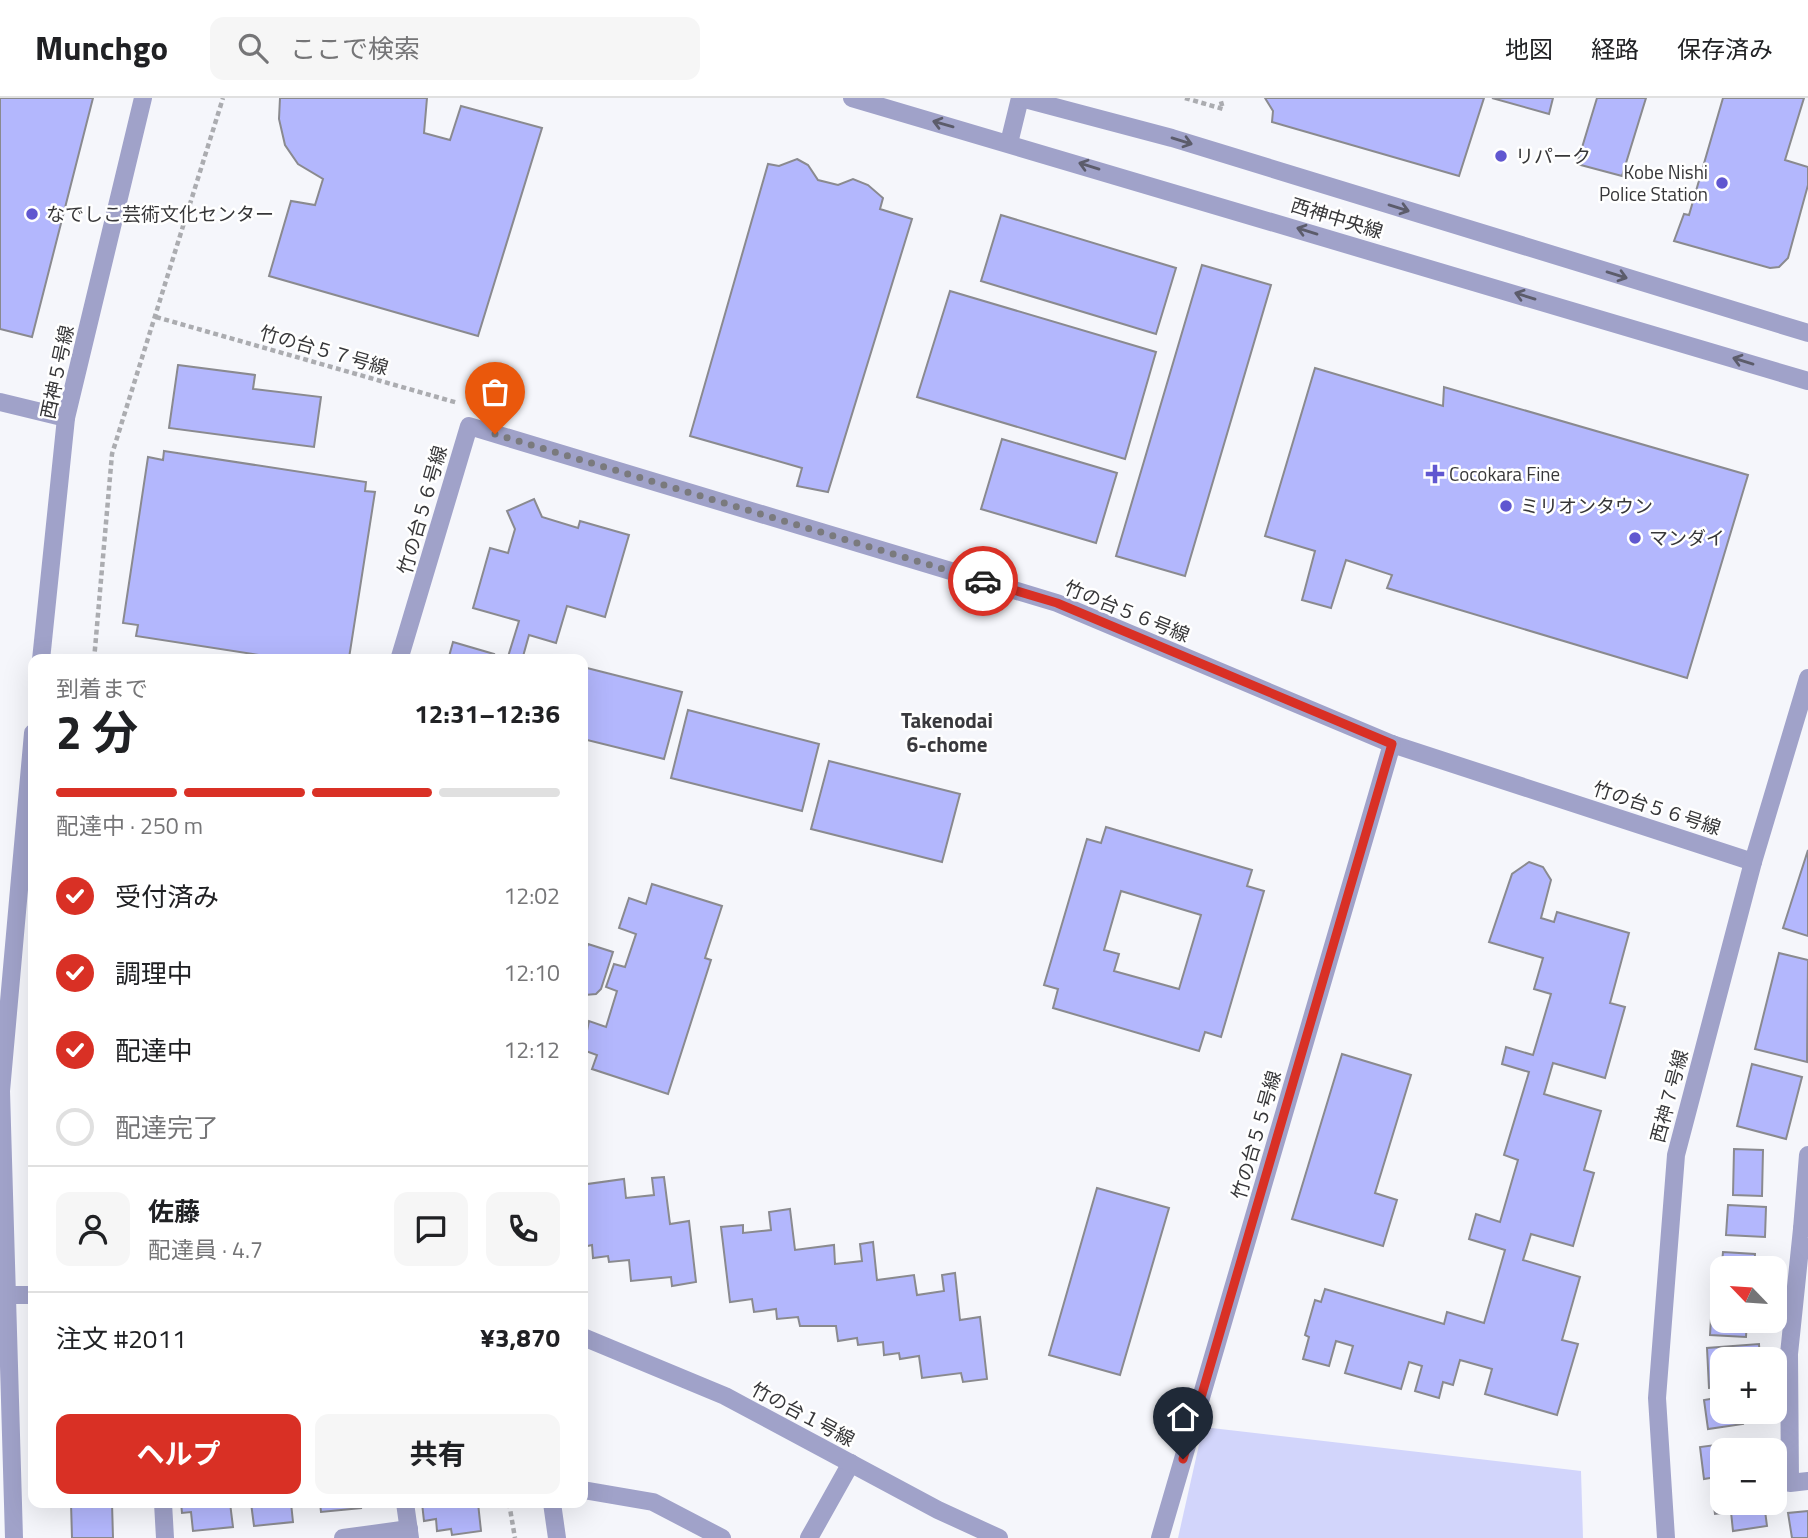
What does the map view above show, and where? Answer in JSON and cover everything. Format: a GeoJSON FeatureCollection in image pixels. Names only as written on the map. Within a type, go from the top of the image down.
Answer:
{"type":"FeatureCollection","features":[{"type":"Feature","properties":{"kind":"street","name":"西神５号線"},"geometry":{"type":"LineString","coordinates":[[42,654],[66,418],[143,98]]}},
{"type":"Feature","properties":{"kind":"street","name":"西神中央線"},"geometry":{"type":"LineString","coordinates":[[852,98],[1009,142],[1808,381]]}},
{"type":"Feature","properties":{"kind":"street"},"geometry":{"type":"LineString","coordinates":[[1009,142],[1021,98]]}},
{"type":"Feature","properties":{"kind":"street","name":"西神中央線"},"geometry":{"type":"LineString","coordinates":[[1021,98],[1172,138],[1808,333]]}},
{"type":"Feature","properties":{"kind":"street"},"geometry":{"type":"LineString","coordinates":[[0,402],[66,418]]}},
{"type":"Feature","properties":{"kind":"street","name":"竹の台５６号線"},"geometry":{"type":"LineString","coordinates":[[401,654],[469,426],[1057,603],[1392,744],[1753,862]]}},
{"type":"Feature","properties":{"kind":"street","name":"西神７号線"},"geometry":{"type":"LineString","coordinates":[[1666,1538],[1657,1398],[1675,1155],[1753,862],[1808,678]]}},
{"type":"Feature","properties":{"kind":"street","name":"竹の台５５号線"},"geometry":{"type":"LineString","coordinates":[[1160,1538],[1392,744]]}},
{"type":"Feature","properties":{"kind":"street"},"geometry":{"type":"LineString","coordinates":[[14,1538],[4,1295],[1,1091],[28,789]]}},
{"type":"Feature","properties":{"kind":"street"},"geometry":{"type":"LineString","coordinates":[[1808,1155],[1805,1228],[1789,1354],[1790,1483],[1808,1481]]}},
{"type":"Feature","properties":{"kind":"street"},"geometry":{"type":"LineString","coordinates":[[4,1295],[28,1295]]}},
{"type":"Feature","properties":{"kind":"street","name":"竹の台１号線"},"geometry":{"type":"LineString","coordinates":[[588,1339],[725,1396],[999,1538]]}},
{"type":"Feature","properties":{"kind":"street"},"geometry":{"type":"LineString","coordinates":[[809,1538],[850,1463]]}},
{"type":"Feature","properties":{"kind":"street"},"geometry":{"type":"LineString","coordinates":[[588,1491],[653,1502],[722,1538]]}},
{"type":"Feature","properties":{"kind":"street"},"geometry":{"type":"LineString","coordinates":[[163,1508],[165,1538]]}},
{"type":"Feature","properties":{"kind":"street"},"geometry":{"type":"LineString","coordinates":[[343,1538],[409,1533],[406,1508]]}},
{"type":"Feature","properties":{"kind":"street"},"geometry":{"type":"LineString","coordinates":[[553,1508],[556,1538]]}},
{"type":"Feature","properties":{"kind":"path"},"geometry":{"type":"LineString","coordinates":[[95,654],[112,454],[223,98]]}},
{"type":"Feature","properties":{"kind":"path"},"geometry":{"type":"LineString","coordinates":[[1185,98],[1223,109],[1220,98]]}},
{"type":"Feature","properties":{"kind":"path","name":"竹の台５７号線"},"geometry":{"type":"LineString","coordinates":[[156,317],[463,405],[469,426]]}},
{"type":"Feature","properties":{"kind":"path"},"geometry":{"type":"LineString","coordinates":[[510,1508],[515,1538]]}},
{"type":"Feature","properties":{"kind":"shaded area"},"geometry":{"type":"Polygon","coordinates":[[[1203,1427],[1581,1471],[1583,1538],[1178,1538],[1203,1427]]]}},
{"type":"Feature","properties":{"kind":"building","name":"なでしこ芸術文化センター"},"geometry":{"type":"Polygon","coordinates":[[[0,98],[93,98],[32,337],[0,329],[0,98]]]}},
{"type":"Feature","properties":{"kind":"building"},"geometry":{"type":"Polygon","coordinates":[[[280,98],[427,98],[424,133],[450,140],[461,106],[542,128],[478,336],[269,276],[291,201],[315,205],[323,179],[298,164],[285,145],[279,119],[280,98]]]}},
{"type":"Feature","properties":{"kind":"building"},"geometry":{"type":"Polygon","coordinates":[[[1265,98],[1484,98],[1459,176],[1272,122],[1273,111],[1265,98]]]}},
{"type":"Feature","properties":{"kind":"building"},"geometry":{"type":"Polygon","coordinates":[[[1492,98],[1553,98],[1549,114],[1492,98]]]}},
{"type":"Feature","properties":{"kind":"building"},"geometry":{"type":"Polygon","coordinates":[[[1597,98],[1646,98],[1622,176],[1577,164],[1597,98]]]}},
{"type":"Feature","properties":{"kind":"building"},"geometry":{"type":"Polygon","coordinates":[[[1723,98],[1804,98],[1785,160],[1808,167],[1808,185],[1788,258],[1779,267],[1770,268],[1674,241],[1684,214],[1689,215],[1723,98]]]}},
{"type":"Feature","properties":{"kind":"building"},"geometry":{"type":"Polygon","coordinates":[[[797,159],[808,165],[818,180],[838,185],[853,179],[868,185],[883,198],[880,209],[912,219],[828,492],[797,486],[802,468],[690,436],[768,164],[779,166],[797,159]]]}},
{"type":"Feature","properties":{"kind":"building"},"geometry":{"type":"Polygon","coordinates":[[[1001,215],[1176,268],[1156,334],[981,281],[1001,215]]]}},
{"type":"Feature","properties":{"kind":"building"},"geometry":{"type":"Polygon","coordinates":[[[1202,265],[1271,285],[1185,576],[1116,556],[1202,265]]]}},
{"type":"Feature","properties":{"kind":"building"},"geometry":{"type":"Polygon","coordinates":[[[950,291],[1156,352],[1125,459],[917,397],[950,291]]]}},
{"type":"Feature","properties":{"kind":"building"},"geometry":{"type":"Polygon","coordinates":[[[178,365],[255,375],[253,389],[321,397],[314,447],[169,428],[178,365]]]}},
{"type":"Feature","properties":{"kind":"building","name":"ミリオンタウン"},"geometry":{"type":"Polygon","coordinates":[[[1315,368],[1443,406],[1444,387],[1748,475],[1687,678],[1387,588],[1392,575],[1346,560],[1331,608],[1302,600],[1315,551],[1265,536],[1315,368]]]}},
{"type":"Feature","properties":{"kind":"building"},"geometry":{"type":"Polygon","coordinates":[[[1002,439],[1117,473],[1096,543],[981,509],[1002,439]]]}},
{"type":"Feature","properties":{"kind":"building"},"geometry":{"type":"Polygon","coordinates":[[[164,451],[366,482],[365,491],[375,492],[350,654],[253,654],[136,636],[138,625],[123,623],[148,457],[163,460],[164,451]]]}},
{"type":"Feature","properties":{"kind":"building"},"geometry":{"type":"Polygon","coordinates":[[[534,499],[542,517],[578,528],[580,521],[629,535],[605,617],[567,606],[556,643],[529,635],[524,654],[509,654],[519,621],[473,608],[490,548],[508,553],[515,529],[507,511],[534,499]]]}},
{"type":"Feature","properties":{"kind":"building"},"geometry":{"type":"Polygon","coordinates":[[[453,642],[494,654],[450,654],[453,642]]]}},
{"type":"Feature","properties":{"kind":"building"},"geometry":{"type":"Polygon","coordinates":[[[588,668],[682,692],[664,759],[588,740],[588,668]]]}},
{"type":"Feature","properties":{"kind":"building"},"geometry":{"type":"Polygon","coordinates":[[[688,710],[819,744],[802,811],[671,778],[688,710]]]}},
{"type":"Feature","properties":{"kind":"building"},"geometry":{"type":"Polygon","coordinates":[[[829,761],[960,794],[942,862],[811,829],[829,761]]]}},
{"type":"Feature","properties":{"kind":"building"},"geometry":{"type":"Polygon","coordinates":[[[1106,827],[1252,870],[1247,886],[1264,891],[1221,1037],[1205,1032],[1199,1051],[1053,1008],[1058,989],[1044,985],[1087,839],[1101,843],[1106,827]],[[1121,891],[1104,950],[1119,954],[1114,971],[1179,989],[1201,915],[1121,891]]]}},
{"type":"Feature","properties":{"kind":"building"},"geometry":{"type":"Polygon","coordinates":[[[1808,850],[1808,936],[1783,928],[1808,850]]]}},
{"type":"Feature","properties":{"kind":"building"},"geometry":{"type":"Polygon","coordinates":[[[1529,862],[1543,867],[1551,880],[1541,918],[1554,922],[1557,912],[1629,933],[1610,1003],[1625,1007],[1605,1078],[1553,1063],[1544,1094],[1601,1111],[1584,1170],[1594,1173],[1573,1246],[1531,1234],[1523,1260],[1580,1277],[1562,1340],[1578,1344],[1557,1415],[1485,1394],[1492,1369],[1460,1360],[1453,1385],[1443,1382],[1439,1398],[1415,1391],[1422,1366],[1409,1362],[1401,1389],[1345,1373],[1353,1346],[1336,1341],[1329,1366],[1303,1359],[1309,1337],[1305,1335],[1315,1300],[1321,1302],[1325,1289],[1444,1324],[1447,1312],[1484,1323],[1505,1250],[1469,1239],[1476,1214],[1500,1222],[1518,1160],[1504,1155],[1529,1072],[1502,1064],[1506,1047],[1533,1055],[1551,994],[1534,989],[1543,958],[1489,942],[1512,874],[1529,862]]]}},
{"type":"Feature","properties":{"kind":"building"},"geometry":{"type":"Polygon","coordinates":[[[652,884],[722,906],[705,958],[711,960],[668,1094],[592,1069],[597,1055],[588,1052],[589,1021],[606,1027],[617,991],[606,987],[614,964],[625,967],[636,934],[619,928],[629,898],[646,904],[652,884]]]}},
{"type":"Feature","properties":{"kind":"building"},"geometry":{"type":"Polygon","coordinates":[[[588,944],[613,952],[601,989],[596,994],[588,995],[588,944]]]}},
{"type":"Feature","properties":{"kind":"building"},"geometry":{"type":"Polygon","coordinates":[[[1779,953],[1808,960],[1807,1062],[1755,1049],[1779,953]]]}},
{"type":"Feature","properties":{"kind":"building"},"geometry":{"type":"Polygon","coordinates":[[[1342,1054],[1411,1075],[1375,1193],[1397,1200],[1383,1246],[1292,1219],[1342,1054]]]}},
{"type":"Feature","properties":{"kind":"building"},"geometry":{"type":"Polygon","coordinates":[[[1752,1064],[1802,1077],[1786,1139],[1737,1126],[1752,1064]]]}},
{"type":"Feature","properties":{"kind":"building"},"geometry":{"type":"Polygon","coordinates":[[[1734,1149],[1763,1150],[1762,1196],[1733,1195],[1734,1149]]]}},
{"type":"Feature","properties":{"kind":"building"},"geometry":{"type":"Polygon","coordinates":[[[664,1177],[670,1224],[689,1221],[696,1282],[672,1286],[671,1277],[631,1281],[629,1260],[609,1262],[608,1256],[593,1258],[592,1245],[588,1246],[588,1184],[624,1179],[626,1198],[654,1195],[652,1178],[664,1177]]]}},
{"type":"Feature","properties":{"kind":"building"},"geometry":{"type":"Polygon","coordinates":[[[1097,1188],[1169,1208],[1120,1375],[1049,1355],[1097,1188]]]}},
{"type":"Feature","properties":{"kind":"building"},"geometry":{"type":"Polygon","coordinates":[[[1728,1205],[1766,1207],[1765,1237],[1726,1235],[1728,1205]]]}},
{"type":"Feature","properties":{"kind":"building"},"geometry":{"type":"Polygon","coordinates":[[[790,1209],[795,1250],[834,1245],[835,1264],[862,1261],[860,1244],[873,1242],[877,1280],[914,1275],[917,1295],[944,1291],[942,1275],[955,1273],[960,1320],[980,1317],[987,1379],[963,1382],[961,1373],[922,1378],[919,1356],[900,1359],[899,1353],[884,1355],[883,1342],[858,1345],[857,1338],[838,1341],[836,1326],[800,1326],[798,1317],[777,1319],[776,1309],[754,1312],[752,1299],[730,1302],[721,1227],[743,1225],[743,1233],[771,1230],[769,1212],[790,1209]]]}},
{"type":"Feature","properties":{"kind":"building"},"geometry":{"type":"Polygon","coordinates":[[[1723,1252],[1755,1254],[1755,1256],[1723,1256],[1723,1252]]]}},
{"type":"Feature","properties":{"kind":"building"},"geometry":{"type":"Polygon","coordinates":[[[1710,1334],[1746,1334],[1746,1337],[1710,1334]]]}},
{"type":"Feature","properties":{"kind":"building"},"geometry":{"type":"Polygon","coordinates":[[[1759,1344],[1759,1347],[1720,1347],[1759,1344]]]}},
{"type":"Feature","properties":{"kind":"building"},"geometry":{"type":"Polygon","coordinates":[[[1707,1348],[1710,1348],[1709,1388],[1707,1348]]]}},
{"type":"Feature","properties":{"kind":"building"},"geometry":{"type":"Polygon","coordinates":[[[1710,1399],[1710,1424],[1743,1424],[1708,1429],[1704,1400],[1710,1399]]]}},
{"type":"Feature","properties":{"kind":"building"},"geometry":{"type":"Polygon","coordinates":[[[1710,1446],[1710,1478],[1704,1479],[1700,1447],[1710,1446]]]}},
{"type":"Feature","properties":{"kind":"building"},"geometry":{"type":"Polygon","coordinates":[[[71,1508],[112,1508],[113,1538],[72,1538],[71,1508]]]}},
{"type":"Feature","properties":{"kind":"building"},"geometry":{"type":"Polygon","coordinates":[[[182,1508],[231,1508],[233,1527],[193,1531],[191,1512],[182,1513],[182,1508]]]}},
{"type":"Feature","properties":{"kind":"building"},"geometry":{"type":"Polygon","coordinates":[[[252,1508],[292,1508],[293,1522],[254,1526],[252,1508]]]}},
{"type":"Feature","properties":{"kind":"building"},"geometry":{"type":"Polygon","coordinates":[[[321,1508],[361,1508],[321,1512],[321,1508]]]}},
{"type":"Feature","properties":{"kind":"building"},"geometry":{"type":"Polygon","coordinates":[[[423,1508],[479,1508],[481,1531],[452,1535],[451,1529],[437,1531],[436,1519],[424,1521],[423,1508]]]}},
{"type":"Feature","properties":{"kind":"building"},"geometry":{"type":"Polygon","coordinates":[[[1808,1511],[1808,1538],[1792,1538],[1788,1513],[1808,1511]]]}},
{"type":"Feature","properties":{"kind":"building"},"geometry":{"type":"Polygon","coordinates":[[[1731,1515],[1766,1515],[1767,1526],[1733,1531],[1731,1515]]]}},
{"type":"Feature","properties":{"kind":"way so far"},"geometry":{"type":"LineString","coordinates":[[495,434],[983,581]]}},
{"type":"Feature","properties":{"kind":"place","name":"リパーク"},"geometry":{"type":"Point","coordinates":[1501,156]}},
{"type":"Feature","properties":{"kind":"place","name":"Kobe Nishi Police Station"},"geometry":{"type":"Point","coordinates":[1722,183]}},
{"type":"Feature","properties":{"kind":"place","name":"なでしこ芸術文化センター"},"geometry":{"type":"Point","coordinates":[32,214]}},
{"type":"Feature","properties":{"kind":"place","name":"Cocokara Fine"},"geometry":{"type":"Point","coordinates":[1435,474]}},
{"type":"Feature","properties":{"kind":"place","name":"ミリオンタウン"},"geometry":{"type":"Point","coordinates":[1506,506]}},
{"type":"Feature","properties":{"kind":"place","name":"マンダイ"},"geometry":{"type":"Point","coordinates":[1635,538]}},
{"type":"Feature","properties":{"kind":"district","name":"Takenodai 6-chome"},"geometry":{"type":"Point","coordinates":[947,733]}},
{"type":"Feature","properties":{"kind":"route"},"geometry":{"type":"LineString","coordinates":[[983,581],[1057,603],[1392,744],[1183,1459]]}}]}
